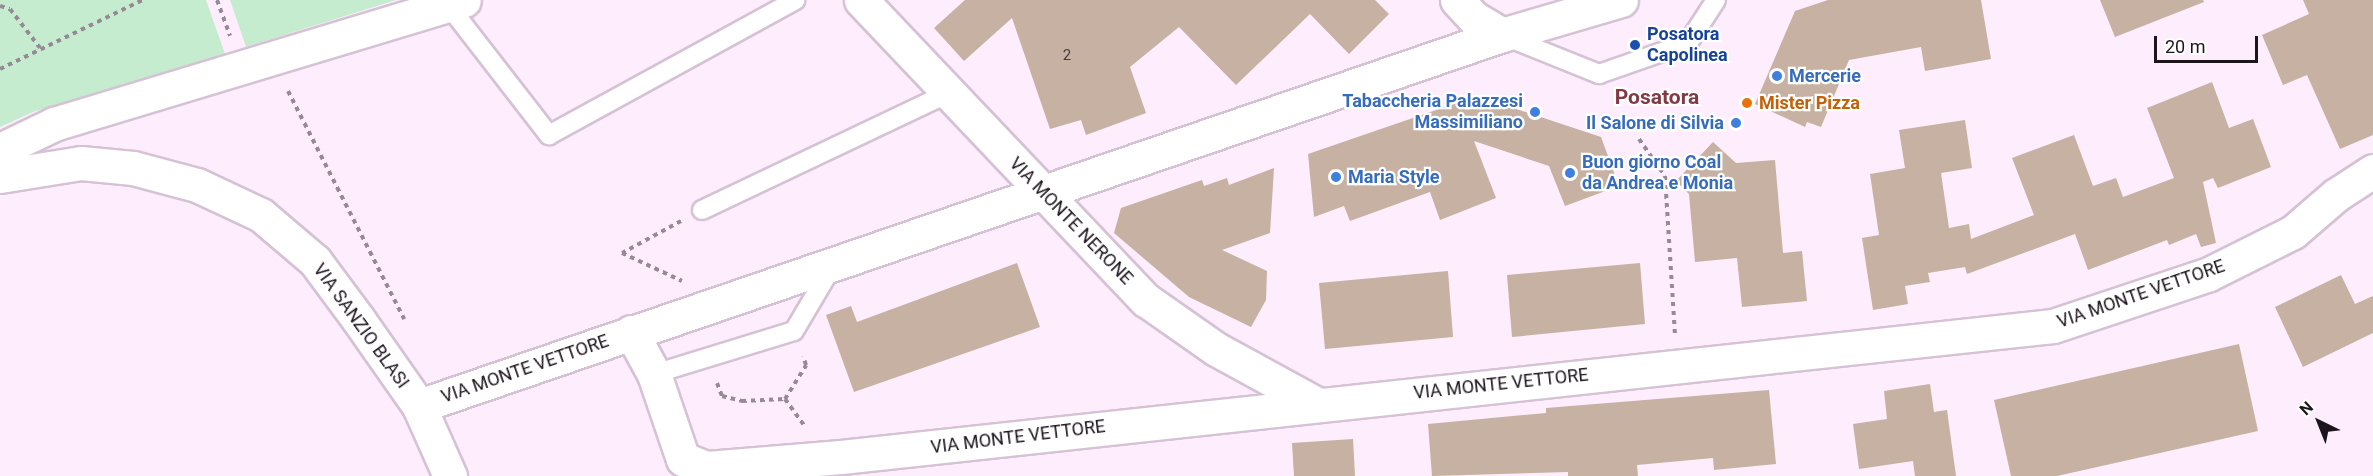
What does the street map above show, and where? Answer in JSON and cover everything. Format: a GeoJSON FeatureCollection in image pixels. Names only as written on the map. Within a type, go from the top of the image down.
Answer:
{"type":"FeatureCollection","features":[{"type":"Feature","properties":{"kind":"street","name":"VIA MONTE NERONE"},"geometry":{"type":"LineString","coordinates":[[861,0],[951,92],[1146,300],[1216,349],[1313,402]]}},
{"type":"Feature","properties":{"kind":"street"},"geometry":{"type":"LineString","coordinates":[[1457,0],[1474,18],[1502,35]]}},
{"type":"Feature","properties":{"kind":"street","name":"VIA MONTE VETTORE"},"geometry":{"type":"LineString","coordinates":[[419,406],[1502,35],[1621,0]]}},
{"type":"Feature","properties":{"kind":"street"},"geometry":{"type":"LineString","coordinates":[[0,150],[54,124],[456,3]]}},
{"type":"Feature","properties":{"kind":"street","name":"VIA SANZIO BLASI"},"geometry":{"type":"LineString","coordinates":[[0,176],[81,164],[134,168],[197,185],[261,215],[315,261],[419,406],[450,476]]}},
{"type":"Feature","properties":{"kind":"street","name":"VIA MONTE VETTORE"},"geometry":{"type":"LineString","coordinates":[[631,332],[654,374],[682,459],[707,468],[1313,402],[2052,326],[2209,274],[2293,232],[2336,195],[2373,171]]}},
{"type":"Feature","properties":{"kind":"lane"},"geometry":{"type":"LineString","coordinates":[[456,3],[549,135],[796,0]]}},
{"type":"Feature","properties":{"kind":"lane"},"geometry":{"type":"LineString","coordinates":[[1502,35],[1599,74],[1688,43],[1716,0]]}},
{"type":"Feature","properties":{"kind":"lane"},"geometry":{"type":"LineString","coordinates":[[702,210],[951,92]]}},
{"type":"Feature","properties":{"kind":"lane"},"geometry":{"type":"LineString","coordinates":[[654,374],[794,331],[835,262]]}},
{"type":"Feature","properties":{"kind":"path"},"geometry":{"type":"LineString","coordinates":[[0,69],[143,0]]}},
{"type":"Feature","properties":{"kind":"path"},"geometry":{"type":"LineString","coordinates":[[0,6],[10,9],[40,48]]}},
{"type":"Feature","properties":{"kind":"path"},"geometry":{"type":"LineString","coordinates":[[288,91],[404,319]]}},
{"type":"Feature","properties":{"kind":"path"},"geometry":{"type":"LineString","coordinates":[[1639,139],[1665,176],[1677,366]]}},
{"type":"Feature","properties":{"kind":"path"},"geometry":{"type":"LineString","coordinates":[[682,281],[622,253],[702,210]]}},
{"type":"Feature","properties":{"kind":"path"},"geometry":{"type":"LineString","coordinates":[[716,380],[722,396],[785,399],[806,365],[799,344]]}},
{"type":"Feature","properties":{"kind":"green space"},"geometry":{"type":"Polygon","coordinates":[[[0,0],[206,0],[225,54],[33,112],[0,127],[0,0]]]}},
{"type":"Feature","properties":{"kind":"green space"},"geometry":{"type":"Polygon","coordinates":[[[230,0],[396,0],[246,47],[230,0]]]}},
{"type":"Feature","properties":{"kind":"building"},"geometry":{"type":"Polygon","coordinates":[[[965,0],[1375,0],[1389,14],[1349,54],[1310,14],[1236,85],[1179,27],[1130,67],[1146,113],[1086,135],[1081,120],[1050,129],[1012,18],[964,61],[934,28],[965,0]]]}},
{"type":"Feature","properties":{"kind":"building"},"geometry":{"type":"Polygon","coordinates":[[[1828,0],[1981,0],[1991,59],[1925,71],[1921,47],[1849,60],[1821,127],[1807,122],[1805,127],[1755,104],[1795,11],[1828,0]]]}},
{"type":"Feature","properties":{"kind":"building"},"geometry":{"type":"Polygon","coordinates":[[[2100,0],[2203,0],[2204,2],[2115,37],[2100,0]]]}},
{"type":"Feature","properties":{"kind":"building"},"geometry":{"type":"Polygon","coordinates":[[[2303,0],[2373,0],[2373,135],[2340,149],[2307,75],[2283,85],[2262,35],[2309,14],[2303,0]]]}},
{"type":"Feature","properties":{"kind":"building"},"geometry":{"type":"Polygon","coordinates":[[[2212,82],[2229,128],[2253,119],[2271,167],[2218,188],[2213,178],[2203,182],[2216,243],[2201,247],[2196,234],[2169,245],[2167,240],[2088,270],[2075,234],[1967,274],[1965,267],[1928,273],[1930,282],[1905,286],[1908,304],[1873,310],[1862,238],[1879,235],[1870,174],[1905,168],[1899,130],[1965,120],[1972,168],[1941,173],[1949,228],[1969,224],[1971,239],[2034,215],[2012,158],[2074,135],[2093,186],[2116,178],[2123,197],[2174,178],[2147,108],[2212,82]]]}},
{"type":"Feature","properties":{"kind":"building"},"geometry":{"type":"Polygon","coordinates":[[[1477,96],[1601,137],[1619,186],[1565,206],[1549,166],[1474,141],[1496,198],[1440,220],[1430,192],[1350,221],[1344,206],[1314,217],[1308,154],[1477,96]]]}},
{"type":"Feature","properties":{"kind":"building"},"geometry":{"type":"Polygon","coordinates":[[[1713,142],[1736,163],[1775,160],[1783,253],[1802,251],[1807,301],[1742,307],[1737,258],[1695,262],[1689,194],[1676,181],[1713,142]]]}},
{"type":"Feature","properties":{"kind":"building"},"geometry":{"type":"Polygon","coordinates":[[[1274,168],[1270,233],[1222,250],[1267,271],[1266,300],[1251,327],[1189,297],[1114,233],[1121,208],[1202,180],[1204,186],[1227,178],[1229,185],[1274,168]]]}},
{"type":"Feature","properties":{"kind":"building"},"geometry":{"type":"Polygon","coordinates":[[[1017,263],[1040,327],[854,392],[826,315],[851,306],[857,322],[1017,263]]]}},
{"type":"Feature","properties":{"kind":"building"},"geometry":{"type":"Polygon","coordinates":[[[1640,263],[1645,324],[1512,337],[1507,275],[1640,263]]]}},
{"type":"Feature","properties":{"kind":"building"},"geometry":{"type":"Polygon","coordinates":[[[1448,271],[1453,337],[1325,349],[1319,283],[1448,271]]]}},
{"type":"Feature","properties":{"kind":"building"},"geometry":{"type":"Polygon","coordinates":[[[2341,275],[2355,304],[2373,296],[2373,333],[2303,367],[2275,307],[2341,275]]]}},
{"type":"Feature","properties":{"kind":"building"},"geometry":{"type":"Polygon","coordinates":[[[2239,344],[2258,431],[2057,476],[2011,476],[1994,400],[2239,344]]]}},
{"type":"Feature","properties":{"kind":"building"},"geometry":{"type":"Polygon","coordinates":[[[1930,384],[1934,412],[1947,410],[1956,476],[1915,476],[1913,461],[1859,469],[1853,424],[1887,419],[1884,391],[1930,384]]]}},
{"type":"Feature","properties":{"kind":"building"},"geometry":{"type":"Polygon","coordinates":[[[1769,390],[1776,464],[1714,470],[1713,458],[1637,465],[1638,476],[1568,476],[1568,472],[1432,476],[1428,424],[1546,413],[1546,408],[1769,390]]]}},
{"type":"Feature","properties":{"kind":"building"},"geometry":{"type":"Polygon","coordinates":[[[1353,439],[1355,476],[1294,476],[1292,443],[1353,439]]]}},
{"type":"Feature","properties":{"kind":"place","name":"Posatora Capolinea"},"geometry":{"type":"Point","coordinates":[1635,45]}},
{"type":"Feature","properties":{"kind":"place","name":"Mercerie"},"geometry":{"type":"Point","coordinates":[1777,76]}},
{"type":"Feature","properties":{"kind":"place","name":"Mister Pizza"},"geometry":{"type":"Point","coordinates":[1747,103]}},
{"type":"Feature","properties":{"kind":"place","name":"Tabaccheria Palazzesi Massimiliano"},"geometry":{"type":"Point","coordinates":[1535,112]}},
{"type":"Feature","properties":{"kind":"place","name":"Il Salone di Silvia"},"geometry":{"type":"Point","coordinates":[1736,123]}},
{"type":"Feature","properties":{"kind":"place","name":"Buon giorno Coal da Andrea e Monia"},"geometry":{"type":"Point","coordinates":[1570,173]}},
{"type":"Feature","properties":{"kind":"place","name":"Maria Style"},"geometry":{"type":"Point","coordinates":[1336,177]}},
{"type":"Feature","properties":{"kind":"district","name":"Posatora"},"geometry":{"type":"Point","coordinates":[1657,97]}}]}
